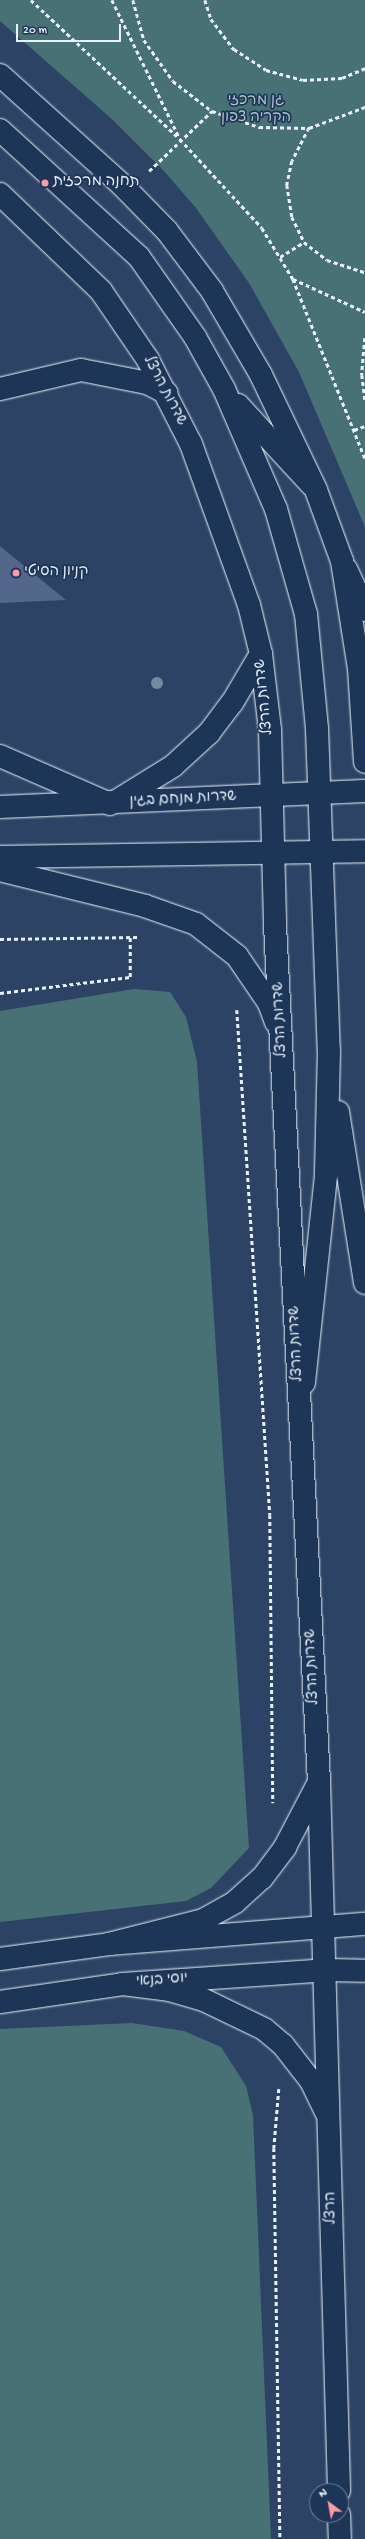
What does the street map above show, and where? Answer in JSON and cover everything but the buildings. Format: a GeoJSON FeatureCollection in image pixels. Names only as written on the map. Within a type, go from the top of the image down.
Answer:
{"type":"FeatureCollection","features":[{"type":"Feature","properties":{"kind":"main road"},"geometry":{"type":"LineString","coordinates":[[0,75],[150,211],[188,257],[261,375],[316,490],[342,561],[365,610]]}},
{"type":"Feature","properties":{"kind":"main road"},"geometry":{"type":"LineString","coordinates":[[0,130],[139,257],[162,286],[224,389],[276,509],[306,614],[319,794],[320,851],[329,1050],[326,1176],[300,1416]]}},
{"type":"Feature","properties":{"kind":"main road","name":"שדרות הרצל"},"geometry":{"type":"LineString","coordinates":[[0,194],[101,291],[167,393],[196,459],[249,605],[261,654],[273,796],[273,852],[319,1783],[324,1926]]}},
{"type":"Feature","properties":{"kind":"main road"},"geometry":{"type":"LineString","coordinates":[[0,389],[51,375],[81,370],[115,375],[167,393]]}},
{"type":"Feature","properties":{"kind":"main road"},"geometry":{"type":"LineString","coordinates":[[224,389],[316,490]]}},
{"type":"Feature","properties":{"kind":"main road"},"geometry":{"type":"LineString","coordinates":[[342,561],[359,668],[365,762]]}},
{"type":"Feature","properties":{"kind":"main road"},"geometry":{"type":"LineString","coordinates":[[0,756],[110,804],[154,780],[191,750],[222,718],[261,654]]}},
{"type":"Feature","properties":{"kind":"main road","name":"שדרות מנחם בגין"},"geometry":{"type":"LineString","coordinates":[[0,808],[365,792]]}},
{"type":"Feature","properties":{"kind":"main road"},"geometry":{"type":"LineString","coordinates":[[0,857],[365,851]]}},
{"type":"Feature","properties":{"kind":"main road"},"geometry":{"type":"LineString","coordinates":[[0,870],[145,906],[196,924],[237,956],[256,981],[270,1003],[282,1039]]}},
{"type":"Feature","properties":{"kind":"main road"},"geometry":{"type":"LineString","coordinates":[[329,1050],[365,1282]]}},
{"type":"Feature","properties":{"kind":"main road"},"geometry":{"type":"LineString","coordinates":[[109,1944],[203,1920],[235,1902],[262,1878],[285,1847],[319,1783]]}},
{"type":"Feature","properties":{"kind":"main road"},"geometry":{"type":"LineString","coordinates":[[0,1959],[109,1944],[365,1924]]}},
{"type":"Feature","properties":{"kind":"main road","name":"הרצל"},"geometry":{"type":"LineString","coordinates":[[324,1926],[339,2483]]}},
{"type":"Feature","properties":{"kind":"main road","name":"יוסי בנאי"},"geometry":{"type":"LineString","coordinates":[[0,2002],[123,1984],[326,1970],[365,1971]]}},
{"type":"Feature","properties":{"kind":"main road"},"geometry":{"type":"LineString","coordinates":[[123,1984],[169,1990],[204,2000],[240,2014],[283,2045],[311,2082],[329,2118]]}},
{"type":"Feature","properties":{"kind":"main road"},"geometry":{"type":"LineString","coordinates":[[339,2523],[340,2539]]}},
{"type":"Feature","properties":{"kind":"path"},"geometry":{"type":"LineString","coordinates":[[31,0],[180,139],[241,202],[280,257],[293,279],[365,458]]}},
{"type":"Feature","properties":{"kind":"path"},"geometry":{"type":"LineString","coordinates":[[112,0],[180,139]]}},
{"type":"Feature","properties":{"kind":"path"},"geometry":{"type":"LineString","coordinates":[[133,0],[144,40],[173,81],[212,111],[259,127],[309,128],[365,107]]}},
{"type":"Feature","properties":{"kind":"path"},"geometry":{"type":"LineString","coordinates":[[205,0],[211,19],[234,49],[266,70],[304,80],[342,78],[365,68]]}},
{"type":"Feature","properties":{"kind":"path"},"geometry":{"type":"LineString","coordinates":[[147,172],[180,139],[212,111]]}},
{"type":"Feature","properties":{"kind":"path"},"geometry":{"type":"LineString","coordinates":[[309,128],[292,161],[287,185],[292,217],[304,242],[327,260],[365,272]]}},
{"type":"Feature","properties":{"kind":"path"},"geometry":{"type":"LineString","coordinates":[[280,257],[304,242]]}},
{"type":"Feature","properties":{"kind":"path"},"geometry":{"type":"LineString","coordinates":[[293,279],[365,312]]}},
{"type":"Feature","properties":{"kind":"path"},"geometry":{"type":"LineString","coordinates":[[365,338],[362,375],[365,401]]}},
{"type":"Feature","properties":{"kind":"path"},"geometry":{"type":"LineString","coordinates":[[354,430],[365,426]]}},
{"type":"Feature","properties":{"kind":"path"},"geometry":{"type":"LineString","coordinates":[[0,993],[130,977],[130,937]]}},
{"type":"Feature","properties":{"kind":"path"},"geometry":{"type":"LineString","coordinates":[[0,940],[146,937]]}},
{"type":"Feature","properties":{"kind":"path"},"geometry":{"type":"LineString","coordinates":[[236,1003],[270,1515],[273,1807]]}},
{"type":"Feature","properties":{"kind":"path"},"geometry":{"type":"LineString","coordinates":[[280,2539],[274,2148],[283,2045]]}},
{"type":"Feature","properties":{"kind":"green space","name":"גן מרכזי הקריה צפון"},"geometry":{"type":"Polygon","coordinates":[[[0,0],[365,0],[365,527],[299,372],[249,283],[196,208],[164,171],[113,120],[0,21],[0,0]]]}},
{"type":"Feature","properties":{"kind":"green space"},"geometry":{"type":"Polygon","coordinates":[[[134,989],[170,992],[186,1017],[197,1062],[249,1848],[211,1888],[186,1901],[0,1922],[0,1011],[134,989]]]}},
{"type":"Feature","properties":{"kind":"green space"},"geometry":{"type":"Polygon","coordinates":[[[132,2023],[184,2031],[221,2047],[246,2086],[253,2115],[271,2539],[0,2539],[0,2029],[132,2023]]]}},
{"type":"Feature","properties":{"kind":"place","name":"תחנה מרכזית"},"geometry":{"type":"Point","coordinates":[45,183]}},
{"type":"Feature","properties":{"kind":"place","name":"קניון הסיטי"},"geometry":{"type":"Point","coordinates":[16,573]}}]}
